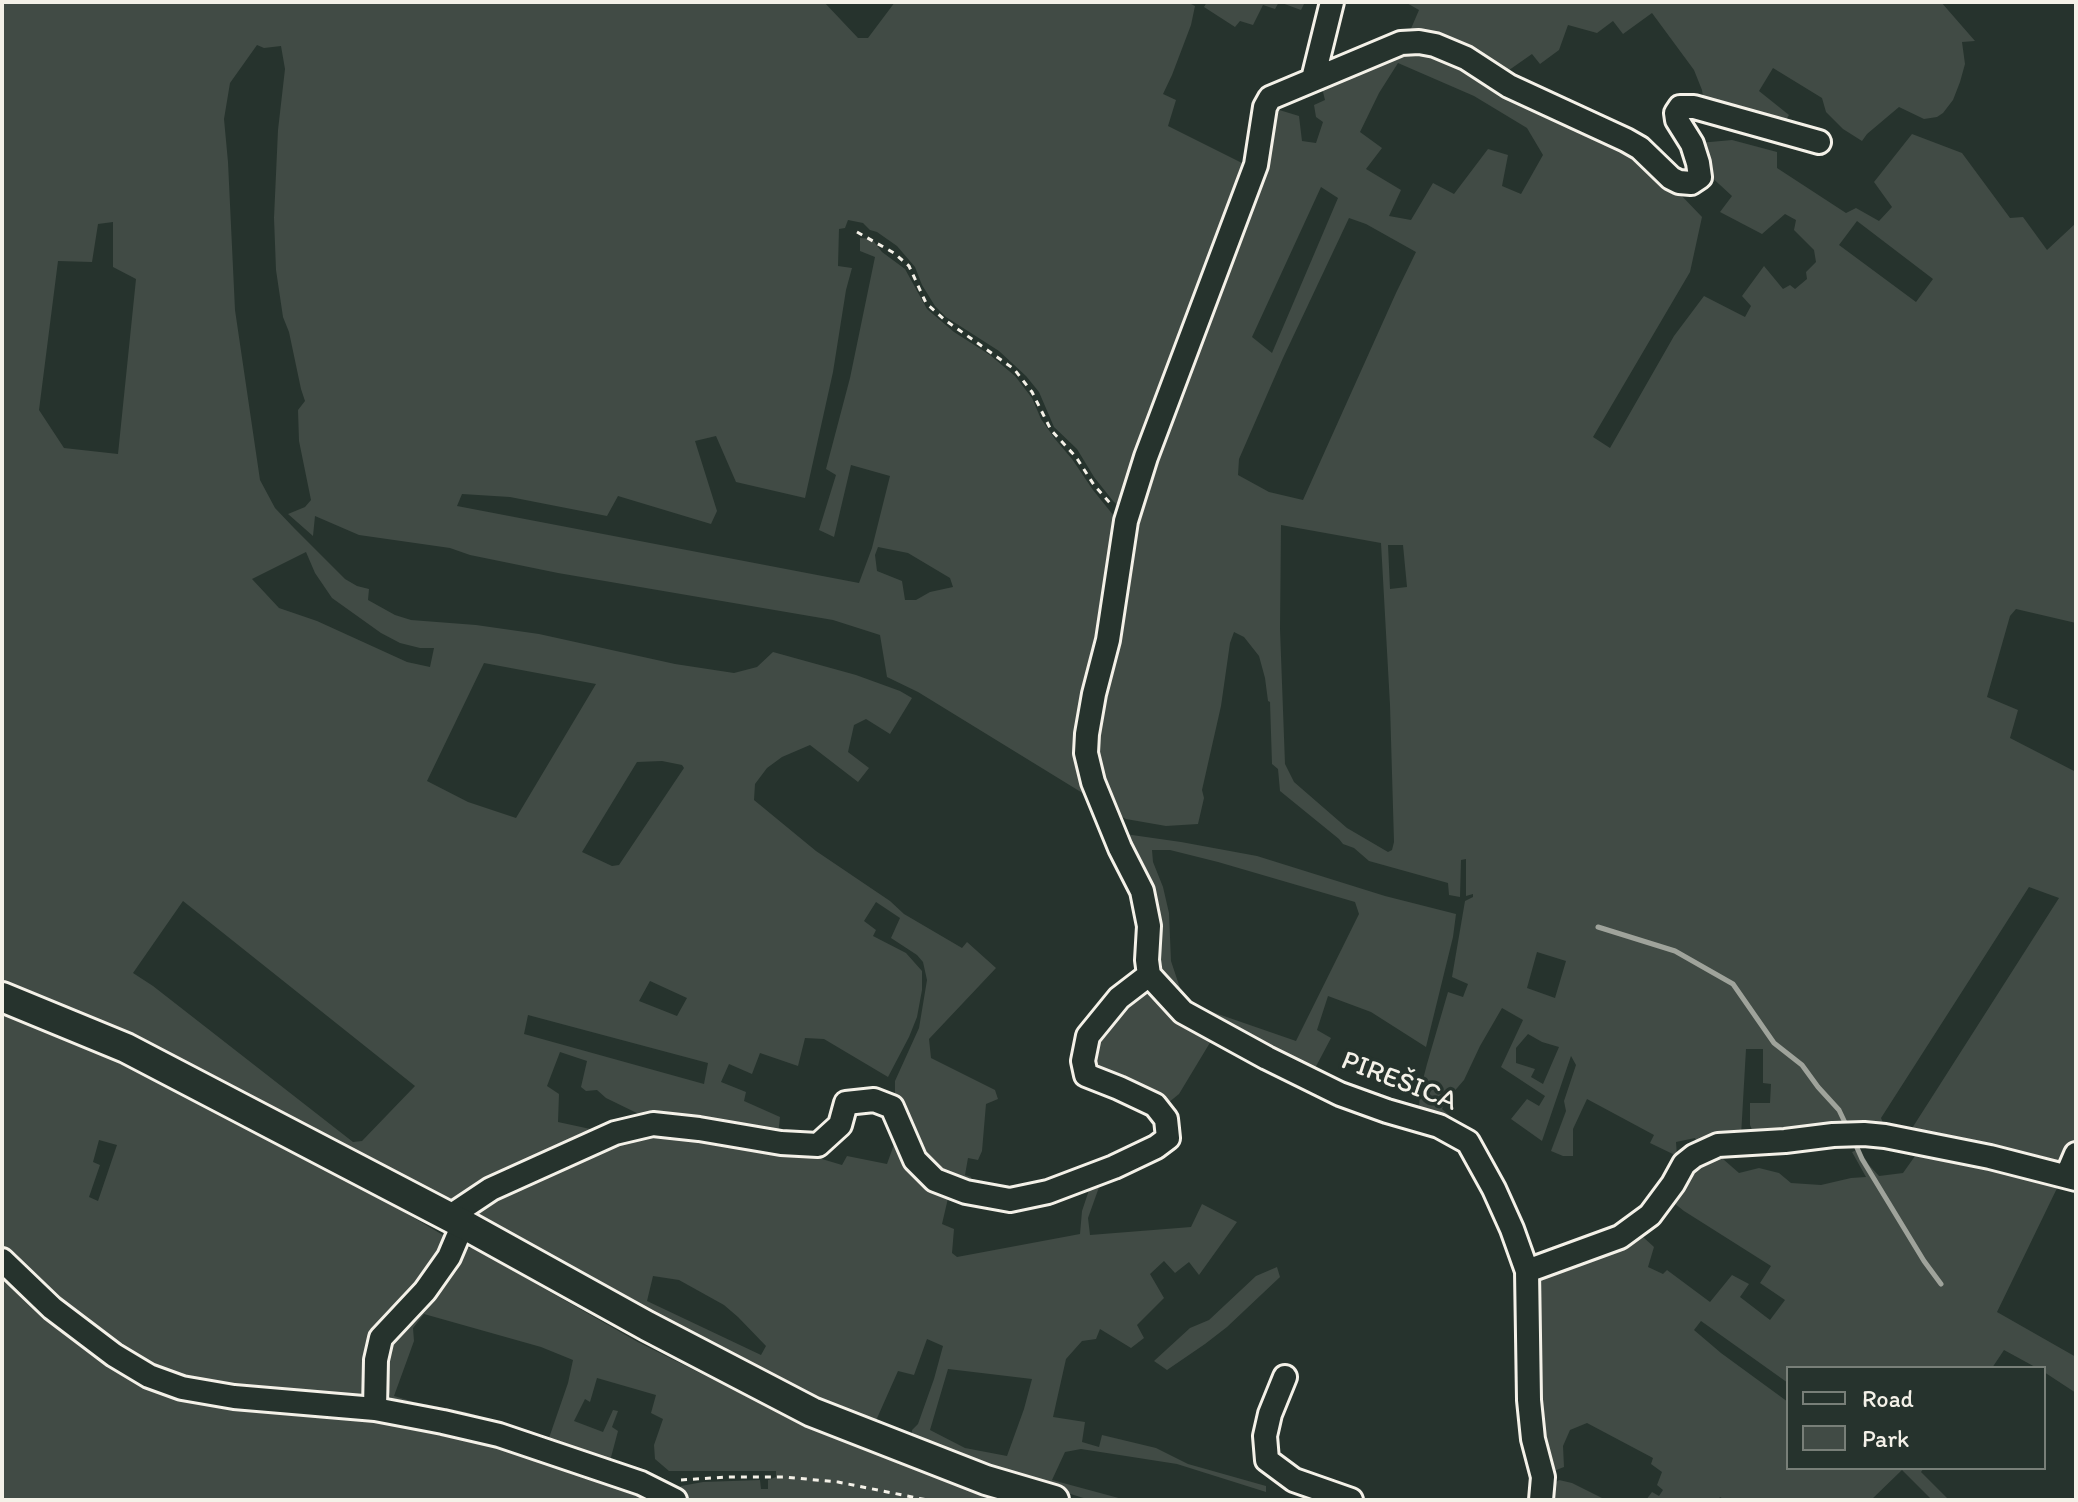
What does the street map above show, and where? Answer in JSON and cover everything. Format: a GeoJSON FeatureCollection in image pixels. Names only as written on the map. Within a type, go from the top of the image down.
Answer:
{"type":"FeatureCollection","features":[{"type":"Feature","properties":{"kind":"main road"},"geometry":{"type":"LineString","coordinates":[[2,997],[126,1048],[812,1412],[986,1480],[1054,1500]]}},
{"type":"Feature","properties":{"kind":"street"},"geometry":{"type":"LineString","coordinates":[[1313,79],[1332,2]]}},
{"type":"Feature","properties":{"kind":"street"},"geometry":{"type":"LineString","coordinates":[[375,1409],[376,1360],[381,1338],[425,1291],[449,1257],[456,1221],[491,1189],[615,1133],[653,1124],[781,1143],[818,1145],[840,1125],[846,1103],[874,1100],[892,1107],[915,1160],[935,1180],[966,1192],[1010,1200],[1048,1192],[1114,1167],[1168,1138],[1166,1119],[1155,1105],[1086,1075],[1083,1061],[1088,1036],[1119,998],[1149,975],[1149,926],[1142,891],[1120,848],[1093,782],[1086,753],[1087,734],[1108,640],[1126,521],[1151,443],[1256,165],[1265,107],[1270,98],[1401,43],[1419,42],[1466,58],[1509,86],[1626,140],[1640,148],[1679,182],[1691,183],[1700,177],[1692,144],[1677,120],[1676,113],[1680,107],[1694,107],[1819,142]]}},
{"type":"Feature","properties":{"kind":"street","name":"PIREŠICA"},"geometry":{"type":"LineString","coordinates":[[1149,975],[1183,1012],[1267,1058],[1340,1094],[1439,1126],[1468,1142],[1494,1189],[1527,1271],[1529,1400],[1533,1439],[1543,1477],[1541,1500]]}},
{"type":"Feature","properties":{"kind":"street"},"geometry":{"type":"LineString","coordinates":[[1527,1271],[1620,1237],[1650,1215],[1684,1164],[1718,1145],[1864,1134],[1932,1145],[2072,1177],[2076,1154]]}},
{"type":"Feature","properties":{"kind":"street"},"geometry":{"type":"LineString","coordinates":[[2,1260],[52,1308],[114,1355],[149,1376],[182,1388],[234,1397],[375,1409],[443,1422],[499,1435],[641,1483],[675,1500]]}},
{"type":"Feature","properties":{"kind":"street"},"geometry":{"type":"LineString","coordinates":[[1285,1377],[1265,1436],[1267,1460],[1294,1480],[1351,1500]]}},
{"type":"Feature","properties":{"kind":"path"},"geometry":{"type":"LineString","coordinates":[[857,232],[894,253],[909,266],[926,303],[1014,369],[1032,392],[1051,430],[1126,521]]}},
{"type":"Feature","properties":{"kind":"path"},"geometry":{"type":"LineString","coordinates":[[641,1483],[784,1477],[838,1482],[927,1500]]}},
{"type":"Feature","properties":{"kind":"green space"},"geometry":{"type":"Polygon","coordinates":[[[2,2],[824,2],[858,38],[868,38],[895,2],[1187,2],[1195,6],[1191,25],[1163,94],[1176,100],[1168,126],[1252,168],[1126,513],[1094,477],[1077,449],[1054,427],[1039,392],[1026,376],[999,351],[946,317],[935,306],[915,267],[897,246],[863,223],[848,220],[845,228],[839,229],[838,266],[852,268],[805,498],[736,482],[716,436],[695,441],[717,511],[711,524],[618,496],[607,516],[510,497],[462,494],[457,506],[859,583],[872,548],[890,476],[851,465],[834,537],[819,530],[836,475],[826,469],[850,378],[875,257],[860,251],[860,238],[872,239],[882,252],[905,269],[927,309],[1015,376],[1032,398],[1041,419],[1055,439],[1122,526],[1089,797],[918,692],[887,677],[880,635],[833,620],[558,573],[450,548],[359,535],[315,516],[313,536],[288,514],[305,507],[311,500],[299,441],[298,410],[305,401],[283,317],[276,270],[274,218],[278,130],[285,69],[281,46],[264,48],[257,45],[230,83],[224,119],[235,310],[260,480],[275,508],[345,579],[369,589],[368,600],[411,620],[539,634],[675,664],[734,673],[757,667],[773,652],[856,675],[912,698],[890,734],[866,719],[854,725],[848,752],[869,768],[858,782],[810,745],[782,757],[767,768],[755,784],[754,800],[816,851],[890,901],[904,914],[962,948],[967,942],[996,968],[929,1039],[931,1058],[995,1090],[998,1099],[986,1104],[982,1151],[978,1160],[968,1158],[965,1175],[971,1177],[970,1187],[927,1169],[895,1100],[895,1081],[919,1028],[927,980],[923,962],[917,955],[891,938],[900,918],[876,902],[864,921],[876,930],[873,936],[906,953],[922,971],[917,1017],[888,1077],[824,1039],[805,1038],[798,1066],[760,1053],[752,1074],[729,1064],[721,1082],[746,1092],[744,1101],[780,1117],[778,1135],[645,1117],[606,1098],[597,1090],[586,1091],[581,1087],[587,1061],[560,1052],[547,1086],[559,1094],[558,1122],[595,1130],[592,1135],[447,1203],[2,985],[2,2]],[[113,222],[98,224],[92,262],[58,261],[39,410],[64,448],[118,454],[136,279],[113,267],[113,222]],[[878,547],[875,555],[877,571],[902,581],[905,600],[916,600],[930,592],[953,587],[950,578],[908,553],[878,547]],[[306,552],[252,579],[279,608],[317,621],[407,662],[430,667],[434,648],[400,643],[332,598],[315,573],[306,552]],[[484,663],[427,781],[468,802],[516,818],[596,684],[484,663]],[[662,761],[637,762],[582,852],[612,866],[619,865],[684,768],[682,765],[662,761]],[[183,901],[133,973],[353,1142],[362,1141],[415,1086],[183,901]],[[650,981],[639,1001],[677,1016],[687,998],[650,981]],[[528,1015],[524,1034],[704,1084],[708,1063],[528,1015]]]}},
{"type":"Feature","properties":{"kind":"green space"},"geometry":{"type":"Polygon","coordinates":[[[1207,2],[1279,2],[1275,9],[1263,5],[1253,25],[1240,21],[1235,27],[1204,7],[1207,2]]]}},
{"type":"Feature","properties":{"kind":"green space"},"geometry":{"type":"Polygon","coordinates":[[[1279,2],[1305,2],[1301,10],[1279,2]]]}},
{"type":"Feature","properties":{"kind":"green space"},"geometry":{"type":"Polygon","coordinates":[[[1405,2],[1941,2],[1975,41],[1962,42],[1965,64],[1953,100],[1943,113],[1924,119],[1899,107],[1862,141],[1843,129],[1826,112],[1822,98],[1773,68],[1759,91],[1789,115],[1781,128],[1705,109],[1694,70],[1652,13],[1623,34],[1613,21],[1597,33],[1568,25],[1559,50],[1540,64],[1532,54],[1502,75],[1407,38],[1419,10],[1405,2]]]}},
{"type":"Feature","properties":{"kind":"green space"},"geometry":{"type":"Polygon","coordinates":[[[1423,48],[1632,144],[1702,217],[1690,272],[1593,437],[1610,448],[1674,336],[1704,296],[1745,317],[1751,306],[1742,296],[1764,266],[1783,289],[1790,285],[1795,289],[1807,279],[1806,272],[1816,262],[1814,250],[1794,230],[1796,220],[1785,214],[1762,234],[1720,212],[1732,196],[1707,173],[1699,143],[1732,140],[1777,152],[1777,168],[1846,213],[1856,208],[1879,221],[1892,207],[1874,182],[1912,134],[1962,153],[2010,218],[2023,217],[2047,250],[2076,223],[2076,623],[2016,609],[2010,616],[1987,697],[2018,710],[2010,738],[2076,772],[2076,1143],[2069,1159],[2061,1167],[1909,1133],[2059,898],[2029,887],[1881,1118],[1885,1128],[1755,1137],[1750,1125],[1750,1103],[1770,1103],[1771,1084],[1763,1083],[1763,1049],[1746,1049],[1741,1136],[1699,1148],[1695,1138],[1676,1142],[1677,1156],[1650,1143],[1654,1135],[1587,1099],[1573,1129],[1573,1156],[1563,1156],[1551,1151],[1566,1111],[1564,1101],[1576,1065],[1571,1056],[1542,1141],[1511,1119],[1527,1099],[1539,1106],[1545,1096],[1501,1067],[1523,1020],[1502,1008],[1464,1080],[1445,1102],[1442,1109],[1449,1115],[1448,1121],[1424,1115],[1419,1108],[1420,1091],[1448,992],[1463,997],[1468,984],[1452,977],[1465,901],[1473,897],[1473,894],[1466,896],[1466,859],[1461,860],[1460,897],[1449,895],[1448,883],[1369,861],[1354,848],[1343,844],[1280,791],[1278,769],[1272,764],[1270,702],[1265,678],[1259,656],[1244,637],[1234,632],[1230,643],[1198,824],[1166,826],[1126,819],[1113,812],[1091,736],[1131,534],[1276,109],[1299,116],[1302,141],[1316,143],[1323,122],[1316,117],[1314,105],[1325,100],[1317,85],[1393,52],[1423,48]],[[1398,63],[1360,132],[1382,148],[1366,169],[1401,190],[1389,216],[1411,220],[1433,183],[1454,194],[1488,149],[1508,155],[1502,186],[1521,194],[1543,155],[1527,128],[1474,96],[1398,63]],[[1321,187],[1252,337],[1272,353],[1338,198],[1321,187]],[[1349,218],[1239,459],[1238,475],[1269,492],[1303,500],[1416,252],[1349,218]],[[1857,221],[1839,245],[1916,302],[1933,279],[1857,221]],[[1281,525],[1280,629],[1285,764],[1294,782],[1347,828],[1388,852],[1392,850],[1390,705],[1381,543],[1281,525]],[[1388,545],[1390,589],[1407,587],[1403,545],[1388,545]],[[1537,952],[1527,988],[1555,998],[1566,961],[1537,952]],[[1528,1034],[1516,1048],[1516,1063],[1535,1069],[1531,1077],[1543,1084],[1559,1047],[1528,1034]]]}},
{"type":"Feature","properties":{"kind":"green space"},"geometry":{"type":"Polygon","coordinates":[[[1125,834],[1257,856],[1385,896],[1456,914],[1426,1047],[1371,1012],[1328,996],[1317,1030],[1331,1038],[1312,1074],[1181,1003],[1155,967],[1125,834]],[[1152,850],[1169,913],[1171,961],[1183,997],[1192,1005],[1296,1041],[1359,914],[1355,902],[1170,850],[1152,850]]]}},
{"type":"Feature","properties":{"kind":"green space"},"geometry":{"type":"Polygon","coordinates":[[[1147,987],[1214,1036],[1179,1094],[1163,1107],[1095,1070],[1088,1047],[1093,1036],[1147,987]]]}},
{"type":"Feature","properties":{"kind":"green space"},"geometry":{"type":"Polygon","coordinates":[[[2,1010],[105,1053],[365,1189],[448,1238],[448,1247],[406,1303],[368,1389],[360,1399],[185,1382],[115,1349],[2,1249],[2,1010]],[[99,1140],[93,1162],[100,1165],[89,1197],[98,1201],[117,1145],[99,1140]]]}},
{"type":"Feature","properties":{"kind":"green space"},"geometry":{"type":"Polygon","coordinates":[[[634,1131],[824,1151],[822,1159],[842,1165],[847,1156],[887,1164],[897,1136],[949,1194],[942,1224],[954,1229],[952,1253],[957,1257],[1080,1234],[1082,1211],[1091,1184],[1103,1176],[1088,1218],[1090,1235],[1191,1227],[1202,1204],[1237,1222],[1199,1275],[1189,1262],[1175,1273],[1164,1261],[1150,1274],[1164,1298],[1137,1325],[1144,1338],[1131,1348],[1100,1329],[1096,1339],[1082,1341],[1066,1359],[1053,1417],[1085,1422],[1082,1442],[1099,1447],[1102,1435],[1156,1448],[1188,1464],[1266,1486],[1266,1492],[1177,1464],[1081,1449],[1065,1452],[1052,1480],[1126,1500],[1090,1500],[912,1441],[912,1430],[918,1424],[943,1346],[927,1339],[914,1375],[898,1371],[874,1425],[790,1391],[470,1220],[476,1205],[634,1131]],[[653,1276],[647,1301],[761,1355],[766,1346],[724,1305],[679,1280],[653,1276]],[[948,1369],[930,1430],[965,1448],[1007,1456],[1032,1379],[948,1369]]]}},
{"type":"Feature","properties":{"kind":"green space"},"geometry":{"type":"Polygon","coordinates":[[[1859,1149],[1879,1176],[1903,1173],[1920,1149],[2061,1180],[1997,1312],[2076,1357],[2076,1393],[2046,1373],[2046,1366],[2033,1366],[2004,1350],[1993,1366],[1786,1366],[1786,1382],[1701,1321],[1694,1330],[1786,1401],[1786,1470],[1902,1470],[1871,1500],[1725,1500],[1720,1497],[1718,1500],[1646,1500],[1652,1492],[1659,1496],[1663,1490],[1657,1485],[1662,1472],[1651,1464],[1653,1458],[1587,1423],[1570,1430],[1563,1446],[1564,1467],[1551,1472],[1539,1437],[1538,1279],[1642,1236],[1654,1247],[1648,1267],[1663,1274],[1667,1270],[1710,1302],[1732,1275],[1749,1284],[1740,1297],[1770,1320],[1785,1300],[1760,1283],[1771,1266],[1669,1199],[1680,1181],[1715,1152],[1739,1173],[1759,1168],[1779,1173],[1791,1183],[1821,1185],[1866,1177],[1852,1152],[1859,1149]]]}},
{"type":"Feature","properties":{"kind":"green space"},"geometry":{"type":"Polygon","coordinates":[[[464,1248],[473,1248],[638,1342],[752,1399],[857,1447],[1009,1500],[682,1500],[674,1491],[681,1486],[703,1482],[760,1480],[761,1489],[768,1489],[768,1480],[776,1477],[776,1471],[669,1471],[655,1459],[654,1445],[663,1419],[651,1413],[656,1395],[597,1378],[590,1402],[585,1399],[574,1421],[603,1432],[613,1410],[618,1411],[612,1427],[618,1431],[610,1461],[392,1403],[382,1367],[384,1352],[464,1248]],[[424,1314],[413,1328],[414,1341],[394,1396],[466,1412],[549,1438],[573,1360],[541,1347],[424,1314]]]}},
{"type":"Feature","properties":{"kind":"green space"},"geometry":{"type":"Polygon","coordinates":[[[1277,1267],[1280,1277],[1205,1344],[1167,1370],[1154,1361],[1190,1328],[1209,1320],[1256,1276],[1277,1267]]]}},
{"type":"Feature","properties":{"kind":"green space"},"geometry":{"type":"Polygon","coordinates":[[[2,1271],[145,1381],[451,1428],[664,1500],[2,1500],[2,1271]]]}},
{"type":"Feature","properties":{"kind":"green space"},"geometry":{"type":"Polygon","coordinates":[[[1902,1470],[1922,1470],[1921,1472],[1949,1500],[1932,1500],[1902,1470]]]}},
{"type":"Feature","properties":{"kind":"green space"},"geometry":{"type":"Polygon","coordinates":[[[1559,1480],[1606,1500],[1549,1500],[1550,1487],[1559,1480]]]}},
{"type":"Feature","properties":{"kind":"waterway"},"geometry":{"type":"LineString","coordinates":[[1598,927],[1675,951],[1733,984],[1774,1043],[1802,1065],[1839,1110],[1848,1129]]}},
{"type":"Feature","properties":{"kind":"waterway"},"geometry":{"type":"LineString","coordinates":[[1854,1141],[1924,1261],[1941,1284]]}}]}
